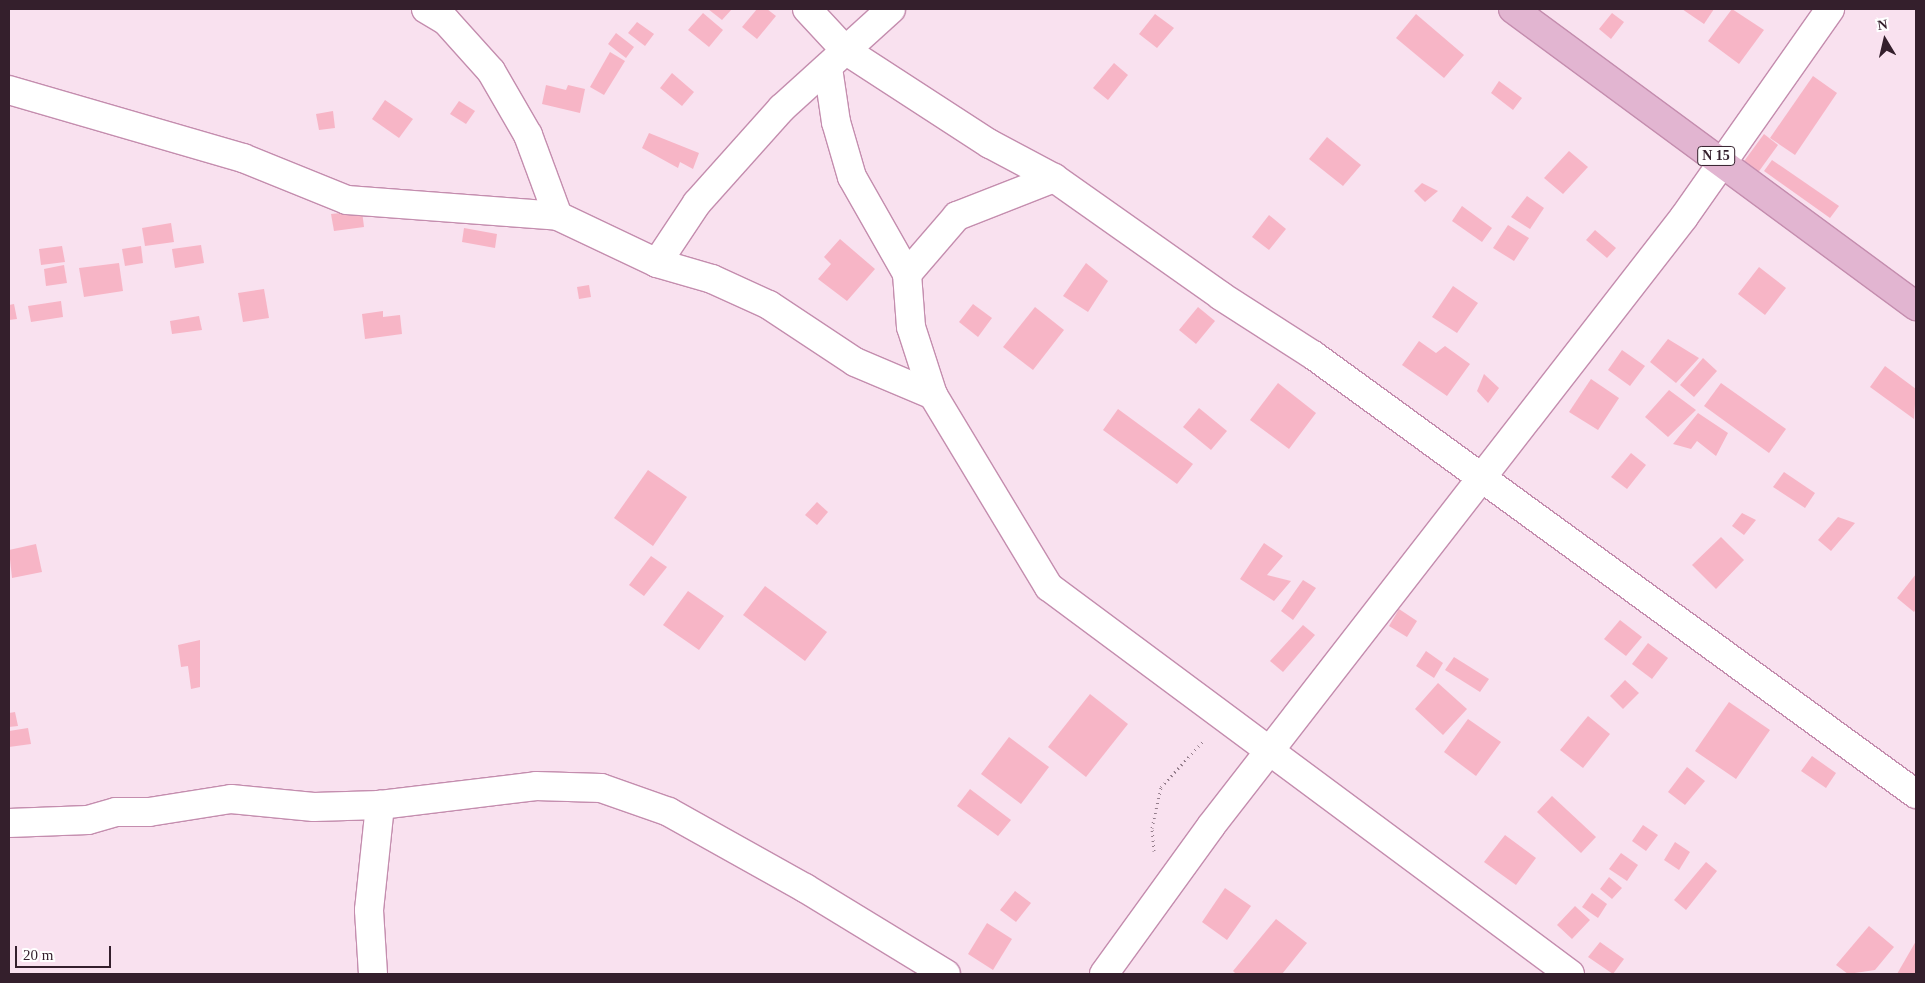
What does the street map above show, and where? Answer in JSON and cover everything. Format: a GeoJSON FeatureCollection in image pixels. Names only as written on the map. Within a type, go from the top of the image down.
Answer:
{"type":"FeatureCollection","features":[{"type":"Feature","properties":{"kind":"main road","name":"N 15"},"geometry":{"type":"LineString","coordinates":[[1513,9],[1724,162],[1916,306]]}},
{"type":"Feature","properties":{"kind":"street"},"geometry":{"type":"LineString","coordinates":[[426,9],[446,21],[491,71],[528,135],[558,216]]}},
{"type":"Feature","properties":{"kind":"street"},"geometry":{"type":"LineString","coordinates":[[807,9],[837,59],[1054,178],[1221,296],[1313,355],[1916,794]]}},
{"type":"Feature","properties":{"kind":"street"},"geometry":{"type":"LineString","coordinates":[[657,262],[697,203],[782,108],[891,9]]}},
{"type":"Feature","properties":{"kind":"street"},"geometry":{"type":"LineString","coordinates":[[1104,974],[1159,896],[1482,479],[1724,162],[1830,9]]}},
{"type":"Feature","properties":{"kind":"street"},"geometry":{"type":"LineString","coordinates":[[837,59],[836,122],[852,177],[907,274],[911,327],[933,395],[1049,587],[1570,974]]}},
{"type":"Feature","properties":{"kind":"street"},"geometry":{"type":"LineString","coordinates":[[9,90],[243,158],[346,200],[558,216],[657,262],[712,279],[769,306],[855,362],[933,395]]}},
{"type":"Feature","properties":{"kind":"street"},"geometry":{"type":"LineString","coordinates":[[907,274],[957,216],[1054,178]]}},
{"type":"Feature","properties":{"kind":"street"},"geometry":{"type":"LineString","coordinates":[[9,823],[88,820],[116,812],[148,812],[231,799],[314,807],[380,805],[536,786],[601,788],[669,812],[805,888],[946,974]]}},
{"type":"Feature","properties":{"kind":"street"},"geometry":{"type":"LineString","coordinates":[[373,974],[369,910],[380,805]]}},
{"type":"Feature","properties":{"kind":"path"},"geometry":{"type":"LineString","coordinates":[[1159,896],[1152,828],[1161,787],[1224,718]]}},
{"type":"Feature","properties":{"kind":"building"},"geometry":{"type":"Polygon","coordinates":[[[708,9],[732,9],[722,20],[708,9]]]}},
{"type":"Feature","properties":{"kind":"building"},"geometry":{"type":"Polygon","coordinates":[[[757,9],[767,9],[776,16],[757,39],[742,27],[757,9]]]}},
{"type":"Feature","properties":{"kind":"building"},"geometry":{"type":"Polygon","coordinates":[[[1682,9],[1714,9],[1704,24],[1682,9]]]}},
{"type":"Feature","properties":{"kind":"building"},"geometry":{"type":"Polygon","coordinates":[[[1732,9],[1764,30],[1739,64],[1708,41],[1732,9]]]}},
{"type":"Feature","properties":{"kind":"building"},"geometry":{"type":"Polygon","coordinates":[[[703,13],[723,30],[709,47],[688,30],[703,13]]]}},
{"type":"Feature","properties":{"kind":"building"},"geometry":{"type":"Polygon","coordinates":[[[1612,13],[1624,22],[1611,39],[1599,29],[1612,13]]]}},
{"type":"Feature","properties":{"kind":"building"},"geometry":{"type":"Polygon","coordinates":[[[1155,14],[1174,28],[1157,48],[1139,34],[1155,14]]]}},
{"type":"Feature","properties":{"kind":"building"},"geometry":{"type":"Polygon","coordinates":[[[1416,14],[1464,55],[1444,78],[1396,38],[1416,14]]]}},
{"type":"Feature","properties":{"kind":"building"},"geometry":{"type":"Polygon","coordinates":[[[637,22],[654,34],[645,46],[628,33],[637,22]]]}},
{"type":"Feature","properties":{"kind":"building"},"geometry":{"type":"Polygon","coordinates":[[[616,33],[634,47],[626,58],[608,44],[616,33]]]}},
{"type":"Feature","properties":{"kind":"building"},"geometry":{"type":"Polygon","coordinates":[[[610,52],[625,61],[604,95],[590,87],[610,52]]]}},
{"type":"Feature","properties":{"kind":"building"},"geometry":{"type":"Polygon","coordinates":[[[1114,63],[1128,75],[1108,100],[1093,88],[1114,63]]]}},
{"type":"Feature","properties":{"kind":"building"},"geometry":{"type":"Polygon","coordinates":[[[672,73],[694,92],[682,106],[660,88],[672,73]]]}},
{"type":"Feature","properties":{"kind":"building"},"geometry":{"type":"Polygon","coordinates":[[[1813,76],[1837,93],[1795,155],[1770,138],[1813,76]]]}},
{"type":"Feature","properties":{"kind":"building"},"geometry":{"type":"Polygon","coordinates":[[[1499,81],[1522,98],[1513,110],[1491,93],[1499,81]]]}},
{"type":"Feature","properties":{"kind":"building"},"geometry":{"type":"Polygon","coordinates":[[[546,85],[566,90],[568,85],[585,89],[580,113],[542,104],[546,85]]]}},
{"type":"Feature","properties":{"kind":"building"},"geometry":{"type":"Polygon","coordinates":[[[385,100],[413,119],[399,138],[372,119],[385,100]]]}},
{"type":"Feature","properties":{"kind":"building"},"geometry":{"type":"Polygon","coordinates":[[[459,101],[475,111],[466,124],[450,114],[459,101]]]}},
{"type":"Feature","properties":{"kind":"building"},"geometry":{"type":"Polygon","coordinates":[[[333,111],[335,128],[319,130],[316,114],[333,111]]]}},
{"type":"Feature","properties":{"kind":"building"},"geometry":{"type":"Polygon","coordinates":[[[649,133],[699,153],[693,169],[680,162],[678,168],[642,148],[649,133]]]}},
{"type":"Feature","properties":{"kind":"building"},"geometry":{"type":"Polygon","coordinates":[[[1764,134],[1778,145],[1757,174],[1742,164],[1764,134]]]}},
{"type":"Feature","properties":{"kind":"building"},"geometry":{"type":"Polygon","coordinates":[[[1327,137],[1361,165],[1343,186],[1309,159],[1327,137]]]}},
{"type":"Feature","properties":{"kind":"building"},"geometry":{"type":"Polygon","coordinates":[[[1569,151],[1588,167],[1563,194],[1544,178],[1569,151]]]}},
{"type":"Feature","properties":{"kind":"building"},"geometry":{"type":"Polygon","coordinates":[[[1772,160],[1839,206],[1830,218],[1764,171],[1772,160]]]}},
{"type":"Feature","properties":{"kind":"building"},"geometry":{"type":"Polygon","coordinates":[[[1422,183],[1438,191],[1425,202],[1414,191],[1422,183]]]}},
{"type":"Feature","properties":{"kind":"building"},"geometry":{"type":"Polygon","coordinates":[[[1527,196],[1544,208],[1530,229],[1511,217],[1527,196]]]}},
{"type":"Feature","properties":{"kind":"building"},"geometry":{"type":"Polygon","coordinates":[[[1462,206],[1492,228],[1482,242],[1452,221],[1462,206]]]}},
{"type":"Feature","properties":{"kind":"building"},"geometry":{"type":"Polygon","coordinates":[[[362,211],[364,227],[334,231],[331,214],[362,211]]]}},
{"type":"Feature","properties":{"kind":"building"},"geometry":{"type":"Polygon","coordinates":[[[1269,215],[1286,229],[1269,250],[1252,237],[1269,215]]]}},
{"type":"Feature","properties":{"kind":"building"},"geometry":{"type":"Polygon","coordinates":[[[171,223],[174,242],[145,246],[142,228],[171,223]]]}},
{"type":"Feature","properties":{"kind":"building"},"geometry":{"type":"Polygon","coordinates":[[[1508,225],[1529,238],[1514,261],[1493,248],[1508,225]]]}},
{"type":"Feature","properties":{"kind":"building"},"geometry":{"type":"Polygon","coordinates":[[[464,228],[497,234],[495,248],[462,242],[464,228]]]}},
{"type":"Feature","properties":{"kind":"building"},"geometry":{"type":"Polygon","coordinates":[[[1595,230],[1616,248],[1607,258],[1586,240],[1595,230]]]}},
{"type":"Feature","properties":{"kind":"building"},"geometry":{"type":"Polygon","coordinates":[[[840,239],[875,269],[847,301],[818,279],[831,264],[824,257],[840,239]]]}},
{"type":"Feature","properties":{"kind":"building"},"geometry":{"type":"Polygon","coordinates":[[[201,245],[204,263],[175,268],[172,249],[201,245]]]}},
{"type":"Feature","properties":{"kind":"building"},"geometry":{"type":"Polygon","coordinates":[[[62,246],[65,262],[41,265],[39,249],[62,246]]]}},
{"type":"Feature","properties":{"kind":"building"},"geometry":{"type":"Polygon","coordinates":[[[141,246],[143,263],[125,266],[122,249],[141,246]]]}},
{"type":"Feature","properties":{"kind":"building"},"geometry":{"type":"Polygon","coordinates":[[[119,263],[123,291],[84,297],[79,268],[119,263]]]}},
{"type":"Feature","properties":{"kind":"building"},"geometry":{"type":"Polygon","coordinates":[[[1086,263],[1108,281],[1088,312],[1063,296],[1086,263]]]}},
{"type":"Feature","properties":{"kind":"building"},"geometry":{"type":"Polygon","coordinates":[[[64,265],[67,283],[46,286],[44,269],[64,265]]]}},
{"type":"Feature","properties":{"kind":"building"},"geometry":{"type":"Polygon","coordinates":[[[1759,267],[1786,288],[1765,315],[1738,294],[1759,267]]]}},
{"type":"Feature","properties":{"kind":"building"},"geometry":{"type":"Polygon","coordinates":[[[589,285],[591,297],[579,299],[577,287],[589,285]]]}},
{"type":"Feature","properties":{"kind":"building"},"geometry":{"type":"Polygon","coordinates":[[[1453,286],[1478,303],[1457,333],[1432,317],[1453,286]]]}},
{"type":"Feature","properties":{"kind":"building"},"geometry":{"type":"Polygon","coordinates":[[[264,289],[269,318],[243,322],[238,293],[264,289]]]}},
{"type":"Feature","properties":{"kind":"building"},"geometry":{"type":"Polygon","coordinates":[[[61,301],[63,317],[31,322],[28,306],[61,301]]]}},
{"type":"Feature","properties":{"kind":"building"},"geometry":{"type":"Polygon","coordinates":[[[14,304],[17,319],[9,320],[9,305],[14,304]]]}},
{"type":"Feature","properties":{"kind":"building"},"geometry":{"type":"Polygon","coordinates":[[[973,304],[992,318],[978,337],[959,322],[973,304]]]}},
{"type":"Feature","properties":{"kind":"building"},"geometry":{"type":"Polygon","coordinates":[[[1035,307],[1064,330],[1033,370],[1003,347],[1035,307]]]}},
{"type":"Feature","properties":{"kind":"building"},"geometry":{"type":"Polygon","coordinates":[[[1198,307],[1215,321],[1196,344],[1179,330],[1198,307]]]}},
{"type":"Feature","properties":{"kind":"building"},"geometry":{"type":"Polygon","coordinates":[[[383,311],[383,317],[400,315],[402,334],[365,339],[362,314],[383,311]]]}},
{"type":"Feature","properties":{"kind":"building"},"geometry":{"type":"Polygon","coordinates":[[[199,316],[202,330],[172,334],[170,321],[199,316]]]}},
{"type":"Feature","properties":{"kind":"building"},"geometry":{"type":"Polygon","coordinates":[[[1668,339],[1699,358],[1676,383],[1650,362],[1668,339]]]}},
{"type":"Feature","properties":{"kind":"building"},"geometry":{"type":"Polygon","coordinates":[[[1419,341],[1436,353],[1445,346],[1470,364],[1447,396],[1402,365],[1419,341]]]}},
{"type":"Feature","properties":{"kind":"building"},"geometry":{"type":"Polygon","coordinates":[[[1622,350],[1645,366],[1630,386],[1608,370],[1622,350]]]}},
{"type":"Feature","properties":{"kind":"building"},"geometry":{"type":"Polygon","coordinates":[[[1703,358],[1717,371],[1694,397],[1680,385],[1703,358]]]}},
{"type":"Feature","properties":{"kind":"building"},"geometry":{"type":"Polygon","coordinates":[[[1885,366],[1916,389],[1914,419],[1870,387],[1885,366]]]}},
{"type":"Feature","properties":{"kind":"building"},"geometry":{"type":"Polygon","coordinates":[[[1484,374],[1499,388],[1488,403],[1477,391],[1484,374]]]}},
{"type":"Feature","properties":{"kind":"building"},"geometry":{"type":"Polygon","coordinates":[[[1591,379],[1619,398],[1598,430],[1569,412],[1591,379]]]}},
{"type":"Feature","properties":{"kind":"building"},"geometry":{"type":"Polygon","coordinates":[[[1278,383],[1316,413],[1289,449],[1250,420],[1278,383]]]}},
{"type":"Feature","properties":{"kind":"building"},"geometry":{"type":"Polygon","coordinates":[[[1721,383],[1786,429],[1769,453],[1704,406],[1721,383]]]}},
{"type":"Feature","properties":{"kind":"building"},"geometry":{"type":"Polygon","coordinates":[[[1669,390],[1696,410],[1668,437],[1645,417],[1669,390]]]}},
{"type":"Feature","properties":{"kind":"building"},"geometry":{"type":"Polygon","coordinates":[[[1199,408],[1227,431],[1211,450],[1183,427],[1199,408]]]}},
{"type":"Feature","properties":{"kind":"building"},"geometry":{"type":"Polygon","coordinates":[[[1118,409],[1193,464],[1177,484],[1103,430],[1118,409]]]}},
{"type":"Feature","properties":{"kind":"building"},"geometry":{"type":"Polygon","coordinates":[[[1698,413],[1728,433],[1716,456],[1697,441],[1691,449],[1673,444],[1698,413]]]}},
{"type":"Feature","properties":{"kind":"building"},"geometry":{"type":"Polygon","coordinates":[[[1631,453],[1646,465],[1627,489],[1611,477],[1631,453]]]}},
{"type":"Feature","properties":{"kind":"building"},"geometry":{"type":"Polygon","coordinates":[[[648,470],[687,497],[653,546],[614,518],[648,470]]]}},
{"type":"Feature","properties":{"kind":"building"},"geometry":{"type":"Polygon","coordinates":[[[1784,472],[1815,493],[1805,508],[1773,487],[1784,472]]]}},
{"type":"Feature","properties":{"kind":"building"},"geometry":{"type":"Polygon","coordinates":[[[817,502],[828,512],[817,525],[805,515],[817,502]]]}},
{"type":"Feature","properties":{"kind":"building"},"geometry":{"type":"Polygon","coordinates":[[[1742,513],[1756,520],[1744,535],[1732,526],[1742,513]]]}},
{"type":"Feature","properties":{"kind":"building"},"geometry":{"type":"Polygon","coordinates":[[[1838,517],[1855,523],[1831,551],[1818,540],[1838,517]]]}},
{"type":"Feature","properties":{"kind":"building"},"geometry":{"type":"Polygon","coordinates":[[[1721,537],[1744,560],[1716,589],[1692,565],[1721,537]]]}},
{"type":"Feature","properties":{"kind":"building"},"geometry":{"type":"Polygon","coordinates":[[[1264,543],[1283,556],[1267,575],[1291,581],[1274,601],[1240,579],[1264,543]]]}},
{"type":"Feature","properties":{"kind":"building"},"geometry":{"type":"Polygon","coordinates":[[[36,544],[42,572],[12,578],[9,550],[36,544]]]}},
{"type":"Feature","properties":{"kind":"building"},"geometry":{"type":"Polygon","coordinates":[[[651,556],[667,567],[644,596],[629,585],[651,556]]]}},
{"type":"Feature","properties":{"kind":"building"},"geometry":{"type":"Polygon","coordinates":[[[1916,574],[1916,609],[1914,612],[1897,598],[1916,574]]]}},
{"type":"Feature","properties":{"kind":"building"},"geometry":{"type":"Polygon","coordinates":[[[1303,580],[1316,588],[1293,620],[1281,611],[1303,580]]]}},
{"type":"Feature","properties":{"kind":"building"},"geometry":{"type":"Polygon","coordinates":[[[765,586],[827,632],[805,661],[743,615],[765,586]]]}},
{"type":"Feature","properties":{"kind":"building"},"geometry":{"type":"Polygon","coordinates":[[[688,591],[724,616],[699,650],[663,625],[688,591]]]}},
{"type":"Feature","properties":{"kind":"building"},"geometry":{"type":"Polygon","coordinates":[[[1399,609],[1417,621],[1407,637],[1389,626],[1399,609]]]}},
{"type":"Feature","properties":{"kind":"building"},"geometry":{"type":"Polygon","coordinates":[[[1620,620],[1642,637],[1626,656],[1604,639],[1620,620]]]}},
{"type":"Feature","properties":{"kind":"building"},"geometry":{"type":"Polygon","coordinates":[[[1303,625],[1315,635],[1283,672],[1270,661],[1303,625]]]}},
{"type":"Feature","properties":{"kind":"building"},"geometry":{"type":"Polygon","coordinates":[[[200,640],[200,687],[191,689],[188,666],[181,667],[178,645],[200,640]]]}},
{"type":"Feature","properties":{"kind":"building"},"geometry":{"type":"Polygon","coordinates":[[[1648,643],[1668,658],[1652,679],[1632,664],[1648,643]]]}},
{"type":"Feature","properties":{"kind":"building"},"geometry":{"type":"Polygon","coordinates":[[[1426,651],[1443,663],[1434,678],[1416,666],[1426,651]]]}},
{"type":"Feature","properties":{"kind":"building"},"geometry":{"type":"Polygon","coordinates":[[[1454,657],[1489,679],[1480,692],[1445,670],[1454,657]]]}},
{"type":"Feature","properties":{"kind":"building"},"geometry":{"type":"Polygon","coordinates":[[[1625,680],[1639,693],[1623,709],[1610,696],[1625,680]]]}},
{"type":"Feature","properties":{"kind":"building"},"geometry":{"type":"Polygon","coordinates":[[[1438,683],[1467,709],[1443,735],[1415,709],[1438,683]]]}},
{"type":"Feature","properties":{"kind":"building"},"geometry":{"type":"Polygon","coordinates":[[[1090,694],[1128,724],[1086,777],[1048,747],[1090,694]]]}},
{"type":"Feature","properties":{"kind":"building"},"geometry":{"type":"Polygon","coordinates":[[[1729,702],[1770,730],[1736,779],[1695,751],[1729,702]]]}},
{"type":"Feature","properties":{"kind":"building"},"geometry":{"type":"Polygon","coordinates":[[[15,712],[18,726],[9,727],[9,713],[15,712]]]}},
{"type":"Feature","properties":{"kind":"building"},"geometry":{"type":"Polygon","coordinates":[[[1588,716],[1610,734],[1583,768],[1560,750],[1588,716]]]}},
{"type":"Feature","properties":{"kind":"building"},"geometry":{"type":"Polygon","coordinates":[[[1468,719],[1501,742],[1476,776],[1444,752],[1468,719]]]}},
{"type":"Feature","properties":{"kind":"building"},"geometry":{"type":"Polygon","coordinates":[[[28,728],[31,744],[9,747],[9,731],[28,728]]]}},
{"type":"Feature","properties":{"kind":"building"},"geometry":{"type":"Polygon","coordinates":[[[1009,737],[1049,767],[1021,804],[981,774],[1009,737]]]}},
{"type":"Feature","properties":{"kind":"building"},"geometry":{"type":"Polygon","coordinates":[[[1812,756],[1836,773],[1826,788],[1801,771],[1812,756]]]}},
{"type":"Feature","properties":{"kind":"building"},"geometry":{"type":"Polygon","coordinates":[[[1687,767],[1705,781],[1685,805],[1668,792],[1687,767]]]}},
{"type":"Feature","properties":{"kind":"building"},"geometry":{"type":"Polygon","coordinates":[[[970,789],[1011,820],[998,836],[957,806],[970,789]]]}},
{"type":"Feature","properties":{"kind":"building"},"geometry":{"type":"Polygon","coordinates":[[[1552,796],[1596,837],[1581,853],[1537,812],[1552,796]]]}},
{"type":"Feature","properties":{"kind":"building"},"geometry":{"type":"Polygon","coordinates":[[[1643,825],[1658,835],[1646,851],[1632,841],[1643,825]]]}},
{"type":"Feature","properties":{"kind":"building"},"geometry":{"type":"Polygon","coordinates":[[[1505,835],[1536,858],[1516,885],[1484,862],[1505,835]]]}},
{"type":"Feature","properties":{"kind":"building"},"geometry":{"type":"Polygon","coordinates":[[[1675,842],[1690,852],[1679,870],[1664,860],[1675,842]]]}},
{"type":"Feature","properties":{"kind":"building"},"geometry":{"type":"Polygon","coordinates":[[[1621,853],[1638,865],[1627,881],[1609,869],[1621,853]]]}},
{"type":"Feature","properties":{"kind":"building"},"geometry":{"type":"Polygon","coordinates":[[[1706,862],[1717,871],[1686,910],[1674,900],[1706,862]]]}},
{"type":"Feature","properties":{"kind":"building"},"geometry":{"type":"Polygon","coordinates":[[[1609,877],[1622,888],[1612,899],[1600,889],[1609,877]]]}},
{"type":"Feature","properties":{"kind":"building"},"geometry":{"type":"Polygon","coordinates":[[[1225,888],[1251,906],[1227,940],[1202,922],[1225,888]]]}},
{"type":"Feature","properties":{"kind":"building"},"geometry":{"type":"Polygon","coordinates":[[[1015,891],[1031,903],[1016,922],[1000,910],[1015,891]]]}},
{"type":"Feature","properties":{"kind":"building"},"geometry":{"type":"Polygon","coordinates":[[[1592,893],[1607,904],[1598,918],[1582,907],[1592,893]]]}},
{"type":"Feature","properties":{"kind":"building"},"geometry":{"type":"Polygon","coordinates":[[[1575,906],[1590,920],[1572,939],[1557,925],[1575,906]]]}},
{"type":"Feature","properties":{"kind":"building"},"geometry":{"type":"Polygon","coordinates":[[[1276,919],[1307,943],[1282,974],[1236,974],[1233,971],[1276,919]]]}},
{"type":"Feature","properties":{"kind":"building"},"geometry":{"type":"Polygon","coordinates":[[[987,923],[1012,939],[993,970],[968,954],[987,923]]]}},
{"type":"Feature","properties":{"kind":"building"},"geometry":{"type":"Polygon","coordinates":[[[1869,926],[1894,947],[1875,970],[1848,974],[1836,965],[1869,926]]]}},
{"type":"Feature","properties":{"kind":"building"},"geometry":{"type":"Polygon","coordinates":[[[1916,941],[1916,974],[1897,974],[1916,941]]]}},
{"type":"Feature","properties":{"kind":"building"},"geometry":{"type":"Polygon","coordinates":[[[1600,942],[1624,959],[1613,974],[1588,957],[1600,942]]]}}]}
